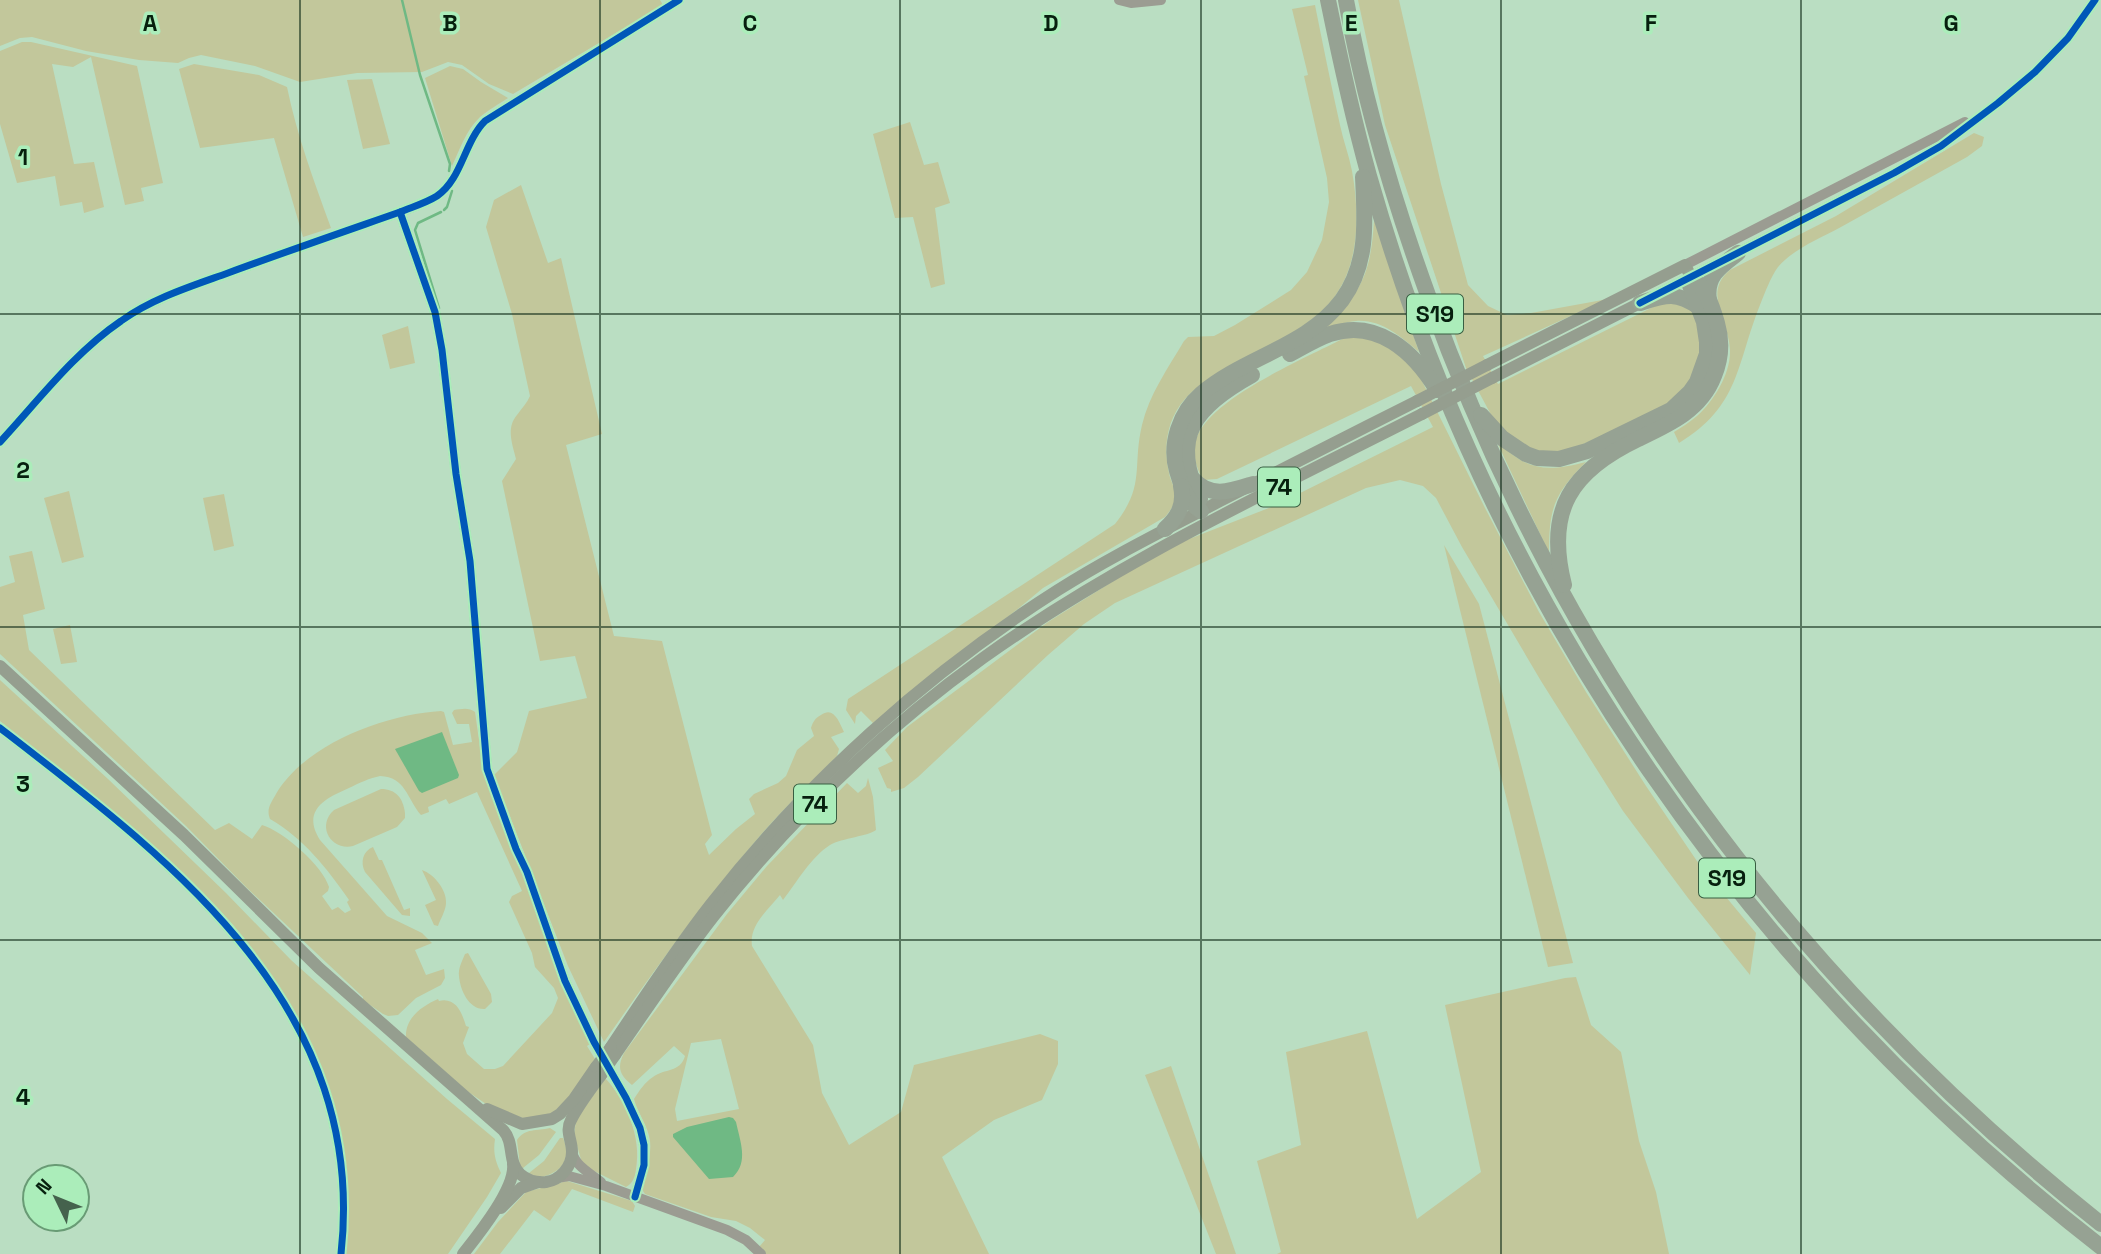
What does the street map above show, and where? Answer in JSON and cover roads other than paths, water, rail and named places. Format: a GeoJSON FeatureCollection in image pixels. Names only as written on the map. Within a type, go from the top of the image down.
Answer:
{"type":"FeatureCollection","features":[{"type":"Feature","properties":{"kind":"highway","name":"S19"},"geometry":{"type":"LineString","coordinates":[[1328,0],[1361,145],[1401,277],[1460,427],[1493,500],[1557,623],[1618,723],[1709,855],[1798,963],[1889,1061],[1992,1157],[2101,1247]]}},
{"type":"Feature","properties":{"kind":"highway","name":"S19"},"geometry":{"type":"LineString","coordinates":[[1346,0],[1368,97],[1420,273],[1467,396],[1510,493],[1571,610],[1643,726],[1700,808],[1754,881],[1813,952],[1939,1084],[2038,1173],[2101,1224]]}},
{"type":"Feature","properties":{"kind":"highway"},"geometry":{"type":"LineString","coordinates":[[1205,517],[1202,503],[1174,457],[1180,423],[1194,401],[1217,382],[1309,331],[1333,311],[1346,293],[1360,260],[1365,232],[1361,145]]}},
{"type":"Feature","properties":{"kind":"highway"},"geometry":{"type":"LineString","coordinates":[[1467,396],[1492,429],[1525,454],[1537,458],[1559,459],[1587,451],[1671,410],[1690,392],[1702,373],[1707,354],[1704,304],[1714,273],[1738,253]]}},
{"type":"Feature","properties":{"kind":"highway"},"geometry":{"type":"LineString","coordinates":[[1571,610],[1561,572],[1558,530],[1563,506],[1576,483],[1598,462],[1683,416],[1703,396],[1716,369],[1720,343],[1717,325],[1689,283],[1688,271]]}},
{"type":"Feature","properties":{"kind":"highway"},"geometry":{"type":"LineString","coordinates":[[1640,303],[1671,295],[1704,304]]}},
{"type":"Feature","properties":{"kind":"highway"},"geometry":{"type":"LineString","coordinates":[[1165,529],[1173,522],[1182,505],[1188,438],[1203,408],[1224,392],[1330,334],[1358,329],[1382,335],[1404,349],[1427,375],[1460,427]]}},
{"type":"Feature","properties":{"kind":"highway"},"geometry":{"type":"LineString","coordinates":[[1185,477],[1205,489],[1223,493],[1253,484]]}},
{"type":"Feature","properties":{"kind":"main road","name":"74"},"geometry":{"type":"LineString","coordinates":[[556,1178],[568,1167],[570,1121],[599,1071],[700,935],[748,876],[811,807],[885,737],[982,659],[1253,484],[1486,366],[1688,271]]}},
{"type":"Feature","properties":{"kind":"main road","name":"74"},"geometry":{"type":"LineString","coordinates":[[613,1051],[648,991],[711,904],[782,822],[847,755],[935,678],[996,633],[1088,572],[1165,529],[1205,517],[1422,414],[1640,303]]}},
{"type":"Feature","properties":{"kind":"main road"},"geometry":{"type":"LineString","coordinates":[[0,666],[175,827],[318,968],[506,1134],[511,1146],[514,1170],[491,1218]]}},
{"type":"Feature","properties":{"kind":"main road","name":"74"},"geometry":{"type":"LineString","coordinates":[[511,1146],[518,1132],[537,1122],[556,1117],[599,1071]]}},
{"type":"Feature","properties":{"kind":"main road"},"geometry":{"type":"LineString","coordinates":[[468,1098],[515,1122],[553,1123],[562,1129],[571,1146]]}},
{"type":"Feature","properties":{"kind":"main road"},"geometry":{"type":"LineString","coordinates":[[513,1163],[523,1176],[538,1182]]}},
{"type":"Feature","properties":{"kind":"main road"},"geometry":{"type":"LineString","coordinates":[[463,1254],[491,1218],[522,1188],[556,1178]]}},
{"type":"Feature","properties":{"kind":"street"},"geometry":{"type":"LineString","coordinates":[[0,442],[73,362],[129,315],[189,287],[434,198],[446,188],[455,175],[475,133],[493,115],[679,0]]}},
{"type":"Feature","properties":{"kind":"street"},"geometry":{"type":"LineString","coordinates":[[1119,0],[1131,3],[1161,0]]}},
{"type":"Feature","properties":{"kind":"street"},"geometry":{"type":"LineString","coordinates":[[1640,303],[1688,271],[1980,115],[2045,63],[2068,38],[2095,0]]}},
{"type":"Feature","properties":{"kind":"street"},"geometry":{"type":"LineString","coordinates":[[1688,271],[1738,253],[1913,163],[1955,136],[1980,115]]}},
{"type":"Feature","properties":{"kind":"street"},"geometry":{"type":"LineString","coordinates":[[400,212],[435,312],[442,350],[456,474],[470,562],[486,769],[527,872],[565,981],[640,1128],[644,1145],[644,1165],[635,1197]]}},
{"type":"Feature","properties":{"kind":"street"},"geometry":{"type":"LineString","coordinates":[[0,728],[58,772],[191,886],[234,933],[279,995],[309,1048],[332,1116],[343,1185],[341,1254]]}},
{"type":"Feature","properties":{"kind":"street"},"geometry":{"type":"LineString","coordinates":[[571,1146],[574,1159],[580,1166],[606,1186]]}},
{"type":"Feature","properties":{"kind":"street"},"geometry":{"type":"LineString","coordinates":[[556,1178],[569,1177],[606,1186],[735,1233],[761,1254]]}},
{"type":"Feature","properties":{"kind":"waterway"},"geometry":{"type":"LineString","coordinates":[[402,0],[420,75],[450,164],[449,171]]}},
{"type":"Feature","properties":{"kind":"waterway"},"geometry":{"type":"LineString","coordinates":[[444,210],[452,191]]}},
{"type":"Feature","properties":{"kind":"waterway"},"geometry":{"type":"LineString","coordinates":[[439,308],[415,230],[418,223],[441,212]]}}]}
